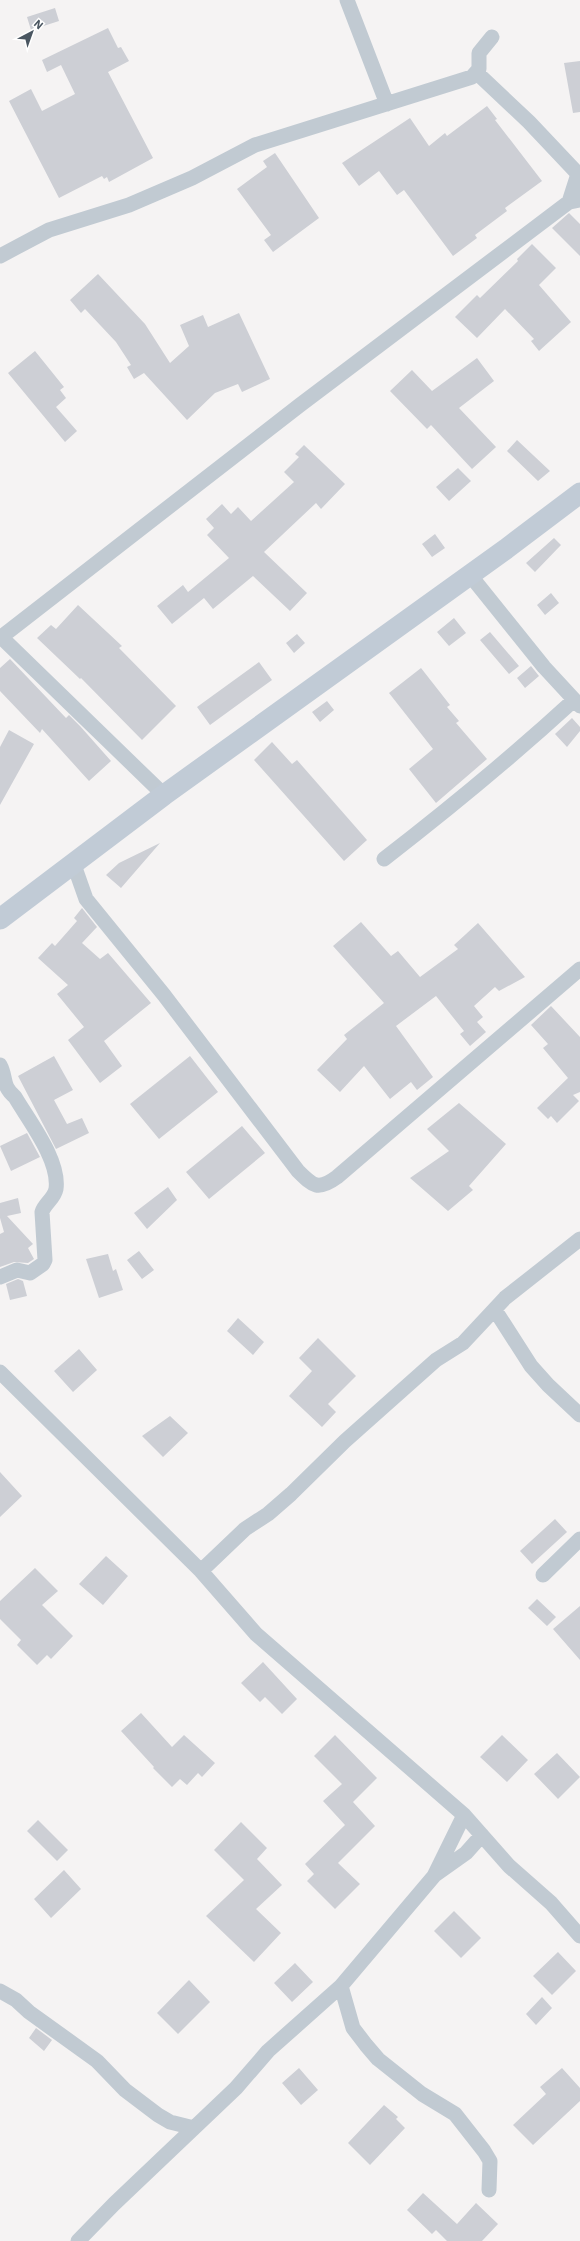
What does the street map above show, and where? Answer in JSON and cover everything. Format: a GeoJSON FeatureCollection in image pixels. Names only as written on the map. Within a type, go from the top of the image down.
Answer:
{"type":"FeatureCollection","features":[{"type":"Feature","properties":{"kind":"main road"},"geometry":{"type":"LineString","coordinates":[[0,919],[74,865],[164,795],[470,575],[580,493]]}},
{"type":"Feature","properties":{"kind":"street"},"geometry":{"type":"LineString","coordinates":[[347,0],[387,104]]}},
{"type":"Feature","properties":{"kind":"street"},"geometry":{"type":"LineString","coordinates":[[0,256],[64,224],[129,205],[192,178],[256,145],[472,77],[479,69],[479,53],[492,37]]}},
{"type":"Feature","properties":{"kind":"street"},"geometry":{"type":"LineString","coordinates":[[164,795],[0,638],[300,405],[575,201],[579,175],[529,122],[477,73]]}},
{"type":"Feature","properties":{"kind":"street"},"geometry":{"type":"LineString","coordinates":[[384,859],[460,801],[577,703],[544,667],[470,575]]}},
{"type":"Feature","properties":{"kind":"street"},"geometry":{"type":"LineString","coordinates":[[74,865],[86,899],[164,995],[298,1171],[309,1183],[316,1185],[326,1185],[337,1177],[580,969]]}},
{"type":"Feature","properties":{"kind":"street"},"geometry":{"type":"LineString","coordinates":[[0,1065],[3,1081],[9,1092],[15,1097],[52,1160],[56,1176],[54,1196],[44,1206],[42,1212],[45,1260],[43,1264],[30,1273],[17,1270],[0,1277]]}},
{"type":"Feature","properties":{"kind":"street"},"geometry":{"type":"LineString","coordinates":[[201,1571],[245,1529],[268,1514],[291,1494],[345,1441],[436,1360],[463,1344],[505,1298],[580,1239]]}},
{"type":"Feature","properties":{"kind":"street"},"geometry":{"type":"LineString","coordinates":[[495,1310],[531,1366],[548,1385],[580,1415]]}},
{"type":"Feature","properties":{"kind":"street"},"geometry":{"type":"LineString","coordinates":[[0,1372],[201,1571],[256,1634],[276,1653],[464,1815],[509,1866],[551,1903],[580,1936]]}},
{"type":"Feature","properties":{"kind":"street"},"geometry":{"type":"LineString","coordinates":[[543,1575],[580,1539]]}},
{"type":"Feature","properties":{"kind":"street"},"geometry":{"type":"LineString","coordinates":[[78,2241],[236,2088],[268,2052],[341,1986],[434,1876],[464,1815]]}},
{"type":"Feature","properties":{"kind":"street"},"geometry":{"type":"LineString","coordinates":[[434,1876],[466,1853],[482,1835]]}},
{"type":"Feature","properties":{"kind":"street"},"geometry":{"type":"LineString","coordinates":[[341,1986],[353,2028],[378,2059],[422,2094],[455,2114],[484,2151],[490,2161],[489,2190]]}},
{"type":"Feature","properties":{"kind":"street"},"geometry":{"type":"LineString","coordinates":[[0,1991],[16,2000],[29,2012],[97,2061],[125,2090],[158,2115],[170,2122],[194,2128]]}},
{"type":"Feature","properties":{"kind":"building"},"geometry":{"type":"Polygon","coordinates":[[[55,8],[59,21],[31,30],[27,17],[55,8]]]}},
{"type":"Feature","properties":{"kind":"building"},"geometry":{"type":"Polygon","coordinates":[[[108,28],[118,48],[121,47],[129,61],[108,72],[153,158],[109,182],[107,177],[104,179],[102,176],[59,198],[9,101],[31,89],[42,111],[75,94],[61,65],[47,72],[42,60],[108,28]]]}},
{"type":"Feature","properties":{"kind":"building"},"geometry":{"type":"Polygon","coordinates":[[[580,61],[580,112],[573,113],[564,63],[580,61]]]}},
{"type":"Feature","properties":{"kind":"building"},"geometry":{"type":"Polygon","coordinates":[[[487,106],[497,119],[495,120],[542,181],[505,208],[507,211],[475,235],[477,238],[453,256],[404,190],[397,195],[379,171],[359,186],[342,163],[410,118],[429,146],[445,133],[447,136],[487,106]]]}},
{"type":"Feature","properties":{"kind":"building"},"geometry":{"type":"Polygon","coordinates":[[[275,153],[319,218],[273,252],[264,240],[271,235],[237,189],[267,167],[263,161],[275,153]]]}},
{"type":"Feature","properties":{"kind":"building"},"geometry":{"type":"Polygon","coordinates":[[[569,213],[580,224],[580,256],[552,228],[569,213]]]}},
{"type":"Feature","properties":{"kind":"building"},"geometry":{"type":"Polygon","coordinates":[[[532,244],[556,268],[539,285],[571,322],[539,351],[531,341],[534,339],[505,309],[477,338],[455,317],[477,295],[480,298],[518,261],[517,259],[532,244]]]}},
{"type":"Feature","properties":{"kind":"building"},"geometry":{"type":"Polygon","coordinates":[[[98,274],[145,324],[170,363],[189,346],[180,325],[203,315],[208,327],[239,313],[270,379],[242,392],[238,384],[215,393],[187,420],[144,373],[134,379],[127,367],[131,365],[116,342],[85,309],[81,313],[70,300],[98,274]]]}},
{"type":"Feature","properties":{"kind":"building"},"geometry":{"type":"Polygon","coordinates":[[[35,351],[64,387],[60,390],[66,398],[56,407],[77,431],[65,442],[8,373],[35,351]]]}},
{"type":"Feature","properties":{"kind":"building"},"geometry":{"type":"Polygon","coordinates":[[[477,358],[494,381],[459,408],[496,447],[472,469],[431,425],[427,429],[390,391],[412,370],[432,391],[477,358]]]}},
{"type":"Feature","properties":{"kind":"building"},"geometry":{"type":"Polygon","coordinates":[[[517,440],[550,471],[538,481],[507,451],[517,440]]]}},
{"type":"Feature","properties":{"kind":"building"},"geometry":{"type":"Polygon","coordinates":[[[304,445],[345,484],[321,509],[316,503],[264,552],[307,593],[290,611],[253,576],[213,609],[204,598],[172,624],[157,606],[183,585],[188,592],[229,558],[207,535],[214,528],[206,519],[222,504],[231,514],[238,507],[251,521],[294,482],[284,472],[299,457],[295,454],[304,445]]]}},
{"type":"Feature","properties":{"kind":"building"},"geometry":{"type":"Polygon","coordinates":[[[458,468],[471,481],[449,501],[436,487],[458,468]]]}},
{"type":"Feature","properties":{"kind":"building"},"geometry":{"type":"Polygon","coordinates":[[[435,534],[445,548],[432,557],[422,544],[435,534]]]}},
{"type":"Feature","properties":{"kind":"building"},"geometry":{"type":"Polygon","coordinates":[[[554,538],[561,545],[535,572],[526,563],[554,538]]]}},
{"type":"Feature","properties":{"kind":"building"},"geometry":{"type":"Polygon","coordinates":[[[551,593],[559,603],[545,615],[537,605],[551,593]]]}},
{"type":"Feature","properties":{"kind":"building"},"geometry":{"type":"Polygon","coordinates":[[[78,605],[122,646],[119,648],[176,706],[142,740],[81,678],[80,679],[37,638],[51,625],[56,629],[78,605]]]}},
{"type":"Feature","properties":{"kind":"building"},"geometry":{"type":"Polygon","coordinates":[[[454,618],[466,633],[449,646],[437,632],[454,618]]]}},
{"type":"Feature","properties":{"kind":"building"},"geometry":{"type":"Polygon","coordinates":[[[490,632],[519,666],[509,674],[480,640],[490,632]]]}},
{"type":"Feature","properties":{"kind":"building"},"geometry":{"type":"Polygon","coordinates":[[[297,634],[305,643],[294,653],[286,643],[297,634]]]}},
{"type":"Feature","properties":{"kind":"building"},"geometry":{"type":"Polygon","coordinates":[[[10,659],[66,718],[69,715],[80,726],[111,761],[89,781],[42,729],[40,733],[0,691],[0,668],[10,659]]]}},
{"type":"Feature","properties":{"kind":"building"},"geometry":{"type":"Polygon","coordinates":[[[259,662],[272,680],[210,725],[197,707],[259,662]]]}},
{"type":"Feature","properties":{"kind":"building"},"geometry":{"type":"Polygon","coordinates":[[[531,666],[539,676],[525,688],[517,678],[531,666]]]}},
{"type":"Feature","properties":{"kind":"building"},"geometry":{"type":"Polygon","coordinates":[[[421,668],[450,705],[447,707],[459,721],[456,723],[487,759],[436,803],[409,769],[433,749],[389,693],[421,668]]]}},
{"type":"Feature","properties":{"kind":"building"},"geometry":{"type":"Polygon","coordinates":[[[327,701],[334,710],[320,722],[312,712],[327,701]]]}},
{"type":"Feature","properties":{"kind":"building"},"geometry":{"type":"Polygon","coordinates":[[[572,718],[580,727],[580,731],[567,747],[555,734],[572,718]]]}},
{"type":"Feature","properties":{"kind":"building"},"geometry":{"type":"Polygon","coordinates":[[[9,730],[34,744],[0,805],[0,747],[9,730]]]}},
{"type":"Feature","properties":{"kind":"building"},"geometry":{"type":"Polygon","coordinates":[[[272,742],[292,764],[297,760],[367,840],[344,861],[254,760],[272,742]]]}},
{"type":"Feature","properties":{"kind":"building"},"geometry":{"type":"Polygon","coordinates":[[[160,843],[121,888],[106,875],[119,863],[160,843]]]}},
{"type":"Feature","properties":{"kind":"building"},"geometry":{"type":"Polygon","coordinates":[[[82,908],[97,927],[82,943],[100,959],[108,953],[151,1003],[104,1041],[122,1066],[100,1083],[68,1040],[84,1027],[57,994],[68,985],[38,958],[52,943],[55,946],[77,921],[74,918],[82,908]]]}},
{"type":"Feature","properties":{"kind":"building"},"geometry":{"type":"Polygon","coordinates":[[[361,922],[391,956],[398,951],[420,977],[458,949],[454,945],[478,923],[525,977],[499,991],[495,987],[474,1006],[483,1017],[477,1022],[486,1032],[470,1046],[460,1034],[464,1031],[436,996],[396,1026],[433,1077],[417,1090],[411,1082],[390,1099],[364,1066],[340,1092],[317,1070],[347,1039],[344,1035],[384,1003],[333,946],[361,922]]]}},
{"type":"Feature","properties":{"kind":"building"},"geometry":{"type":"Polygon","coordinates":[[[551,1006],[580,1037],[580,1092],[573,1095],[579,1101],[557,1123],[551,1116],[548,1119],[537,1108],[568,1078],[543,1048],[548,1044],[531,1025],[551,1006]]]}},
{"type":"Feature","properties":{"kind":"building"},"geometry":{"type":"Polygon","coordinates":[[[54,1056],[73,1090],[54,1100],[67,1124],[82,1118],[89,1133],[56,1149],[18,1076],[54,1056]]]}},
{"type":"Feature","properties":{"kind":"building"},"geometry":{"type":"Polygon","coordinates":[[[190,1056],[218,1092],[159,1139],[130,1104],[190,1056]]]}},
{"type":"Feature","properties":{"kind":"building"},"geometry":{"type":"Polygon","coordinates":[[[459,1103],[506,1144],[469,1186],[473,1190],[448,1211],[410,1178],[449,1151],[427,1129],[459,1103]]]}},
{"type":"Feature","properties":{"kind":"building"},"geometry":{"type":"Polygon","coordinates":[[[242,1126],[265,1153],[209,1199],[186,1172],[242,1126]]]}},
{"type":"Feature","properties":{"kind":"building"},"geometry":{"type":"Polygon","coordinates":[[[27,1133],[40,1157],[11,1171],[0,1146],[27,1133]]]}},
{"type":"Feature","properties":{"kind":"building"},"geometry":{"type":"Polygon","coordinates":[[[168,1187],[177,1200],[147,1229],[134,1213],[168,1187]]]}},
{"type":"Feature","properties":{"kind":"building"},"geometry":{"type":"Polygon","coordinates":[[[18,1198],[21,1213],[7,1216],[33,1244],[28,1248],[34,1259],[28,1263],[14,1262],[0,1267],[0,1234],[4,1232],[0,1218],[0,1203],[18,1198]]]}},
{"type":"Feature","properties":{"kind":"building"},"geometry":{"type":"Polygon","coordinates":[[[139,1251],[154,1270],[142,1279],[127,1260],[139,1251]]]}},
{"type":"Feature","properties":{"kind":"building"},"geometry":{"type":"Polygon","coordinates":[[[108,1254],[113,1271],[116,1269],[123,1290],[99,1298],[86,1259],[108,1254]]]}},
{"type":"Feature","properties":{"kind":"building"},"geometry":{"type":"Polygon","coordinates":[[[18,1279],[23,1281],[27,1296],[10,1300],[6,1284],[18,1279]]]}},
{"type":"Feature","properties":{"kind":"building"},"geometry":{"type":"Polygon","coordinates":[[[238,1318],[264,1342],[253,1355],[227,1331],[238,1318]]]}},
{"type":"Feature","properties":{"kind":"building"},"geometry":{"type":"Polygon","coordinates":[[[318,1338],[356,1376],[328,1404],[336,1412],[322,1427],[289,1396],[312,1371],[299,1358],[318,1338]]]}},
{"type":"Feature","properties":{"kind":"building"},"geometry":{"type":"Polygon","coordinates":[[[79,1349],[97,1370],[73,1392],[54,1371],[79,1349]]]}},
{"type":"Feature","properties":{"kind":"building"},"geometry":{"type":"Polygon","coordinates":[[[170,1416],[188,1433],[163,1457],[142,1436],[170,1416]]]}},
{"type":"Feature","properties":{"kind":"building"},"geometry":{"type":"Polygon","coordinates":[[[0,1472],[22,1496],[0,1517],[0,1472]]]}},
{"type":"Feature","properties":{"kind":"building"},"geometry":{"type":"Polygon","coordinates":[[[555,1519],[567,1532],[532,1564],[520,1551],[555,1519]]]}},
{"type":"Feature","properties":{"kind":"building"},"geometry":{"type":"Polygon","coordinates":[[[106,1556],[128,1576],[103,1605],[79,1584],[106,1556]]]}},
{"type":"Feature","properties":{"kind":"building"},"geometry":{"type":"Polygon","coordinates":[[[35,1568],[58,1591],[42,1605],[73,1636],[51,1659],[47,1655],[37,1665],[17,1645],[21,1640],[0,1619],[0,1601],[35,1568]]]}},
{"type":"Feature","properties":{"kind":"building"},"geometry":{"type":"Polygon","coordinates":[[[537,1599],[556,1617],[547,1626],[528,1608],[537,1599]]]}},
{"type":"Feature","properties":{"kind":"building"},"geometry":{"type":"Polygon","coordinates":[[[580,1606],[580,1660],[553,1629],[580,1606]]]}},
{"type":"Feature","properties":{"kind":"building"},"geometry":{"type":"Polygon","coordinates":[[[263,1662],[297,1699],[282,1714],[265,1697],[260,1702],[241,1683],[263,1662]]]}},
{"type":"Feature","properties":{"kind":"building"},"geometry":{"type":"Polygon","coordinates":[[[141,1713],[172,1747],[184,1735],[215,1763],[202,1777],[198,1773],[187,1785],[180,1779],[172,1787],[153,1768],[154,1767],[121,1731],[141,1713]]]}},
{"type":"Feature","properties":{"kind":"building"},"geometry":{"type":"Polygon","coordinates":[[[335,1735],[377,1778],[353,1802],[375,1826],[338,1863],[360,1884],[335,1909],[307,1881],[314,1874],[305,1864],[345,1825],[323,1801],[342,1784],[314,1756],[335,1735]]]}},
{"type":"Feature","properties":{"kind":"building"},"geometry":{"type":"Polygon","coordinates":[[[502,1735],[528,1760],[507,1782],[480,1757],[502,1735]]]}},
{"type":"Feature","properties":{"kind":"building"},"geometry":{"type":"Polygon","coordinates":[[[557,1753],[580,1777],[558,1799],[534,1774],[557,1753]]]}},
{"type":"Feature","properties":{"kind":"building"},"geometry":{"type":"Polygon","coordinates":[[[38,1820],[68,1850],[57,1861],[27,1831],[38,1820]]]}},
{"type":"Feature","properties":{"kind":"building"},"geometry":{"type":"Polygon","coordinates":[[[241,1822],[267,1848],[257,1859],[282,1885],[256,1909],[281,1933],[254,1962],[206,1916],[244,1880],[214,1850],[241,1822]]]}},
{"type":"Feature","properties":{"kind":"building"},"geometry":{"type":"Polygon","coordinates":[[[64,1870],[81,1889],[51,1918],[34,1899],[64,1870]]]}},
{"type":"Feature","properties":{"kind":"building"},"geometry":{"type":"Polygon","coordinates":[[[454,1911],[481,1938],[461,1958],[434,1931],[454,1911]]]}},
{"type":"Feature","properties":{"kind":"building"},"geometry":{"type":"Polygon","coordinates":[[[558,1952],[576,1971],[552,1995],[533,1976],[558,1952]]]}},
{"type":"Feature","properties":{"kind":"building"},"geometry":{"type":"Polygon","coordinates":[[[295,1963],[313,1982],[292,2002],[274,1983],[295,1963]]]}},
{"type":"Feature","properties":{"kind":"building"},"geometry":{"type":"Polygon","coordinates":[[[189,1980],[210,2002],[178,2034],[157,2013],[189,1980]]]}},
{"type":"Feature","properties":{"kind":"building"},"geometry":{"type":"Polygon","coordinates":[[[542,1997],[552,2008],[536,2025],[526,2014],[542,1997]]]}},
{"type":"Feature","properties":{"kind":"building"},"geometry":{"type":"Polygon","coordinates":[[[36,2028],[52,2040],[44,2051],[29,2038],[36,2028]]]}},
{"type":"Feature","properties":{"kind":"building"},"geometry":{"type":"Polygon","coordinates":[[[299,2068],[318,2090],[301,2105],[282,2083],[299,2068]]]}},
{"type":"Feature","properties":{"kind":"building"},"geometry":{"type":"Polygon","coordinates":[[[562,2068],[580,2088],[580,2101],[533,2145],[513,2125],[546,2094],[540,2087],[562,2068]]]}},
{"type":"Feature","properties":{"kind":"building"},"geometry":{"type":"Polygon","coordinates":[[[384,2105],[398,2117],[396,2119],[405,2128],[370,2165],[348,2143],[384,2105]]]}},
{"type":"Feature","properties":{"kind":"building"},"geometry":{"type":"Polygon","coordinates":[[[423,2193],[457,2224],[476,2203],[498,2224],[482,2241],[447,2241],[436,2230],[432,2234],[407,2210],[423,2193]]]}}]}
